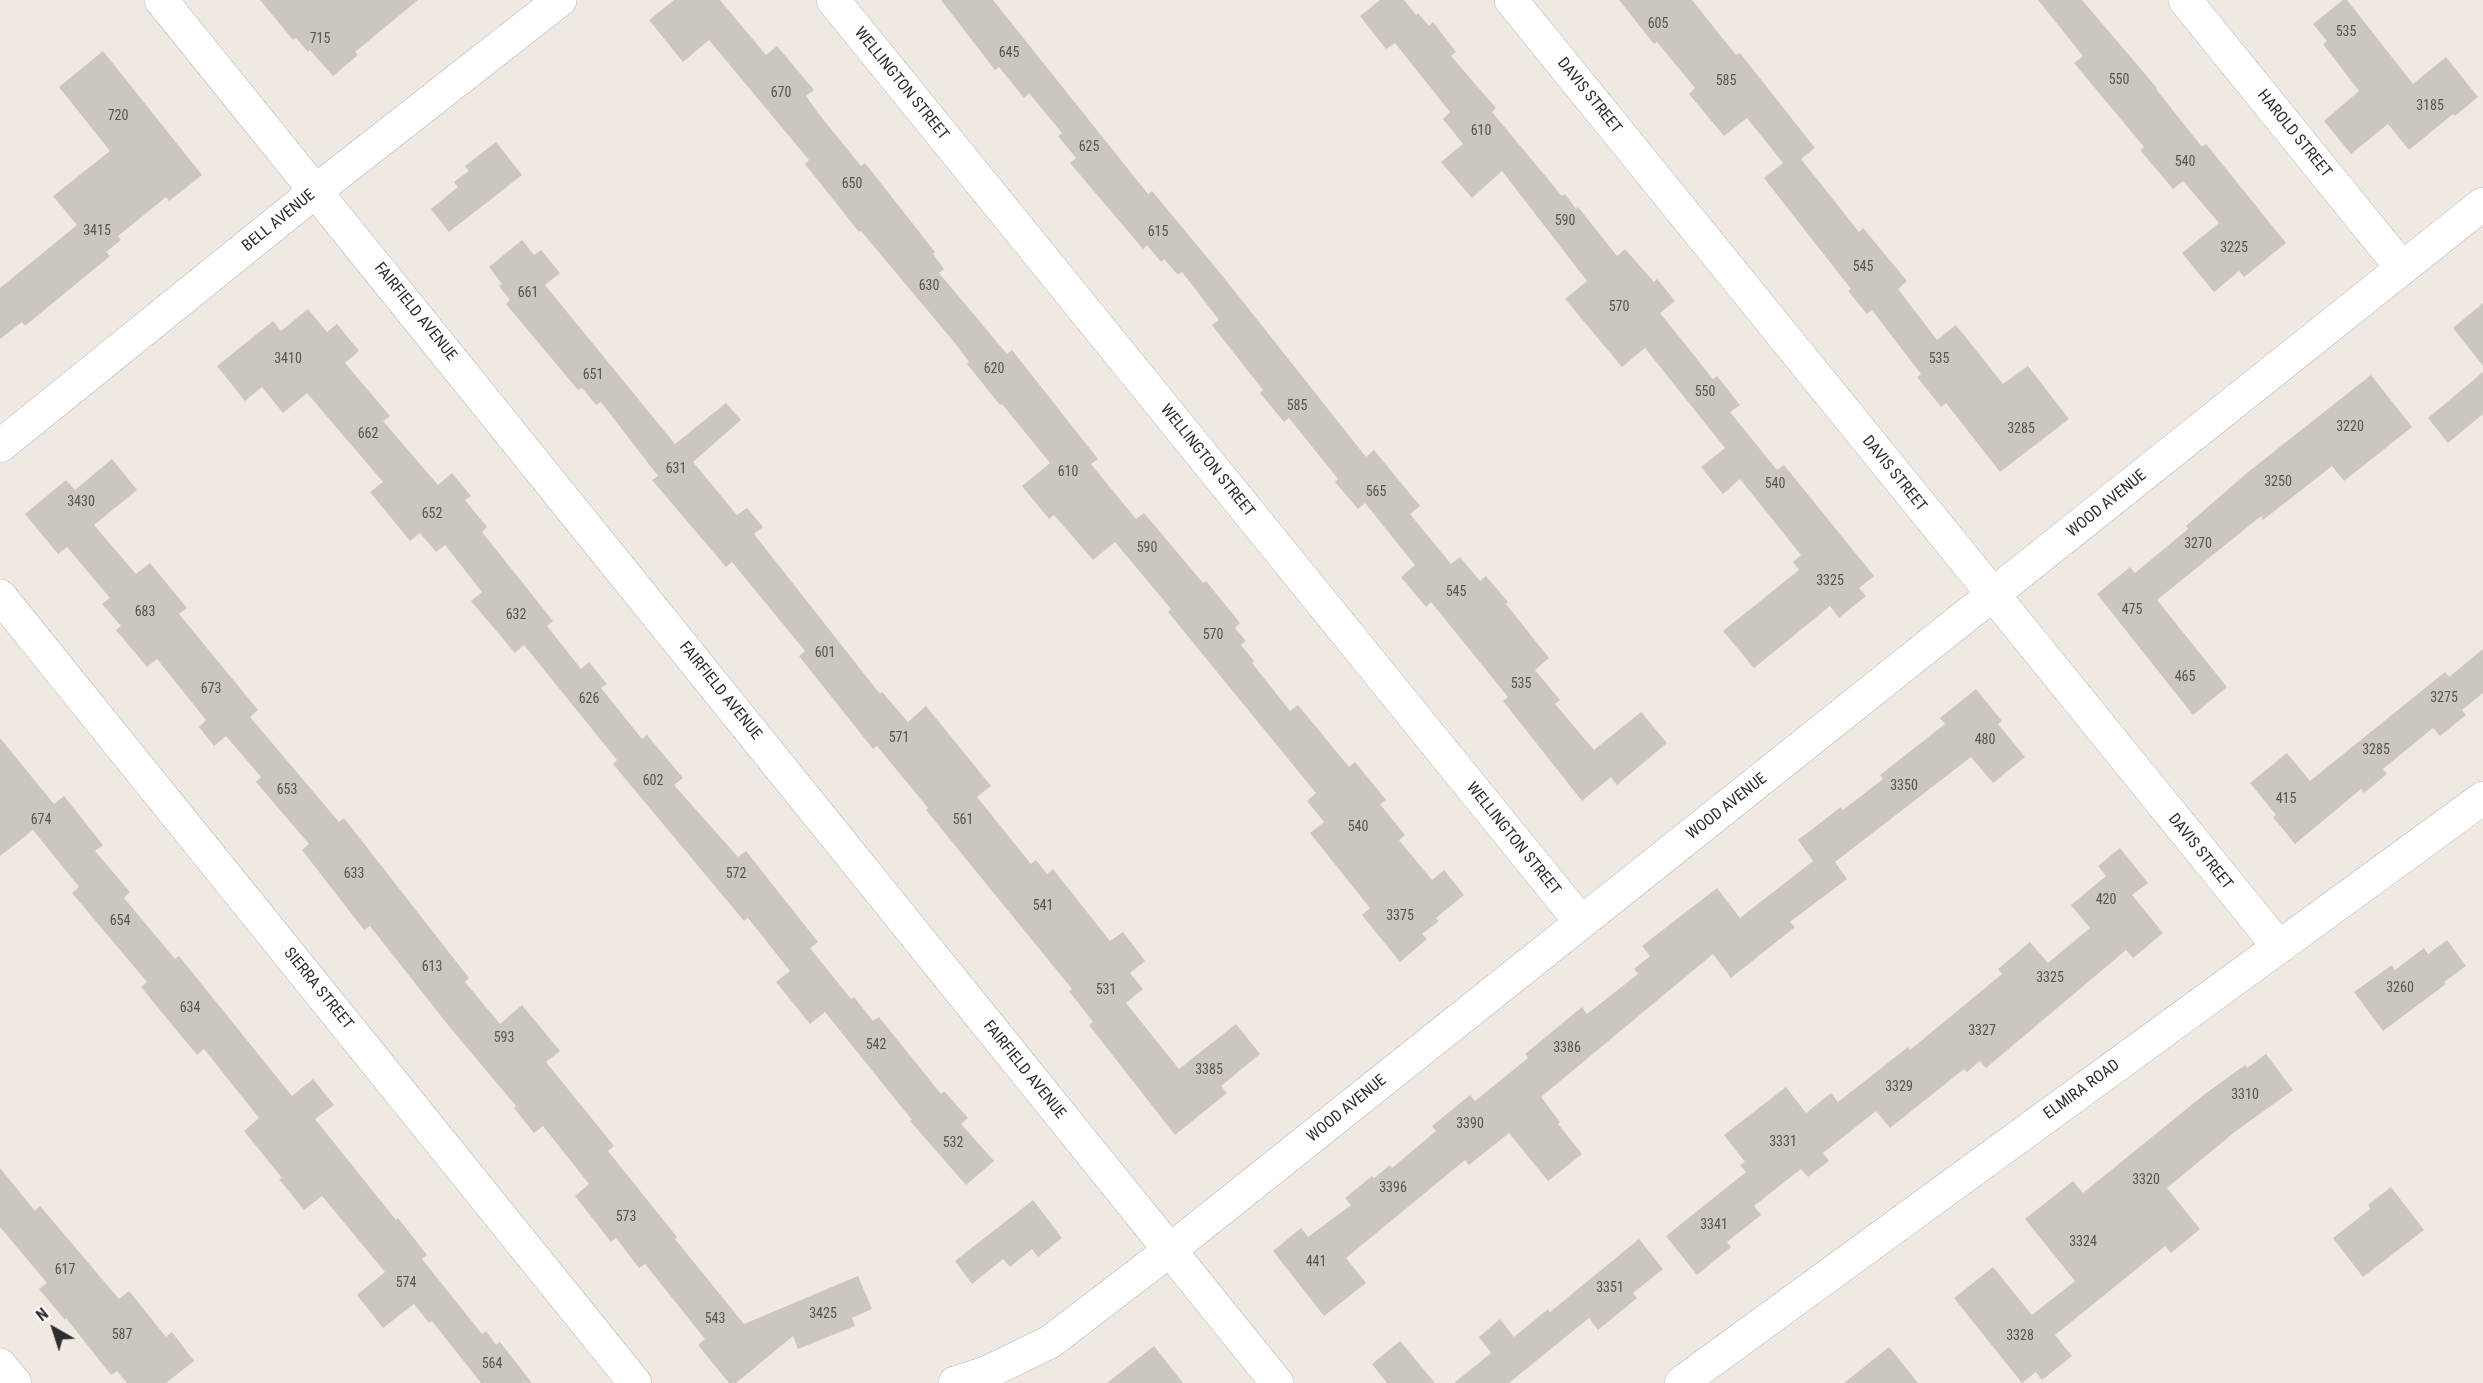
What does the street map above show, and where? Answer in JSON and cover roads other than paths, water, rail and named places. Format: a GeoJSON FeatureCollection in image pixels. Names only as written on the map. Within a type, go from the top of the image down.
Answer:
{"type":"FeatureCollection","features":[{"type":"Feature","properties":{"kind":"street","name":"FAIRFIELD AVENUE"},"geometry":{"type":"LineString","coordinates":[[161,0],[317,190],[1277,1383]]}},
{"type":"Feature","properties":{"kind":"street","name":"BELL AVENUE"},"geometry":{"type":"LineString","coordinates":[[0,446],[317,190],[560,0]]}},
{"type":"Feature","properties":{"kind":"street","name":"WELLINGTON STREET"},"geometry":{"type":"LineString","coordinates":[[833,0],[1581,922]]}},
{"type":"Feature","properties":{"kind":"street","name":"DAVIS STREET"},"geometry":{"type":"LineString","coordinates":[[1511,0],[2278,947]]}},
{"type":"Feature","properties":{"kind":"street","name":"HAROLD STREET"},"geometry":{"type":"LineString","coordinates":[[2185,0],[2402,268]]}},
{"type":"Feature","properties":{"kind":"street","name":"WOOD AVENUE"},"geometry":{"type":"LineString","coordinates":[[955,1383],[986,1373],[1050,1342],[1170,1251],[2483,204]]}},
{"type":"Feature","properties":{"kind":"street","name":"SIERRA STREET"},"geometry":{"type":"LineString","coordinates":[[0,596],[635,1383]]}},
{"type":"Feature","properties":{"kind":"street","name":"ELMIRA ROAD"},"geometry":{"type":"LineString","coordinates":[[1681,1383],[2483,798]]}},
{"type":"Feature","properties":{"kind":"street"},"geometry":{"type":"LineString","coordinates":[[0,1365],[15,1383]]}}]}
